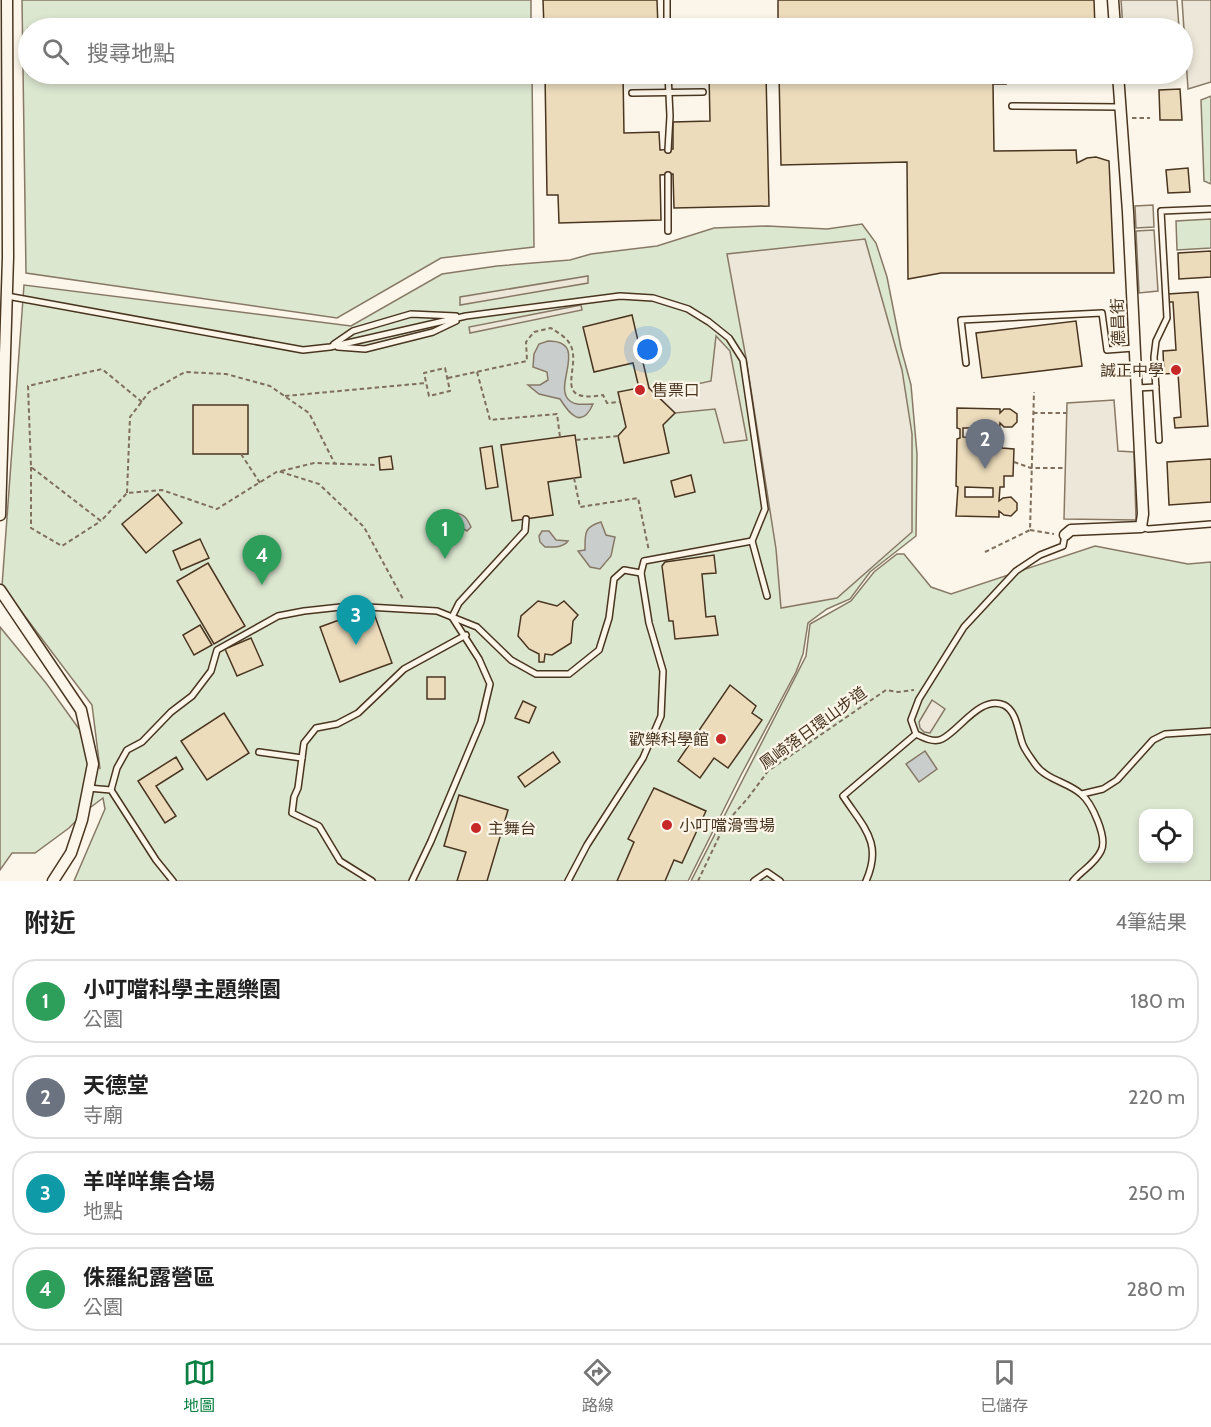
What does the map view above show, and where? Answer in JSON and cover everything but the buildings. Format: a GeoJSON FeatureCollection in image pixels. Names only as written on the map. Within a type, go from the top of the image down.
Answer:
{"type":"FeatureCollection","features":[{"type":"Feature","properties":{"kind":"street"},"geometry":{"type":"LineString","coordinates":[[0,515],[7,0]]}},
{"type":"Feature","properties":{"kind":"street"},"geometry":{"type":"LineString","coordinates":[[1113,0],[1114,18]]}},
{"type":"Feature","properties":{"kind":"street","name":"德昌街"},"geometry":{"type":"LineString","coordinates":[[1119,84],[1128,212],[1143,514],[1141,527]]}},
{"type":"Feature","properties":{"kind":"street"},"geometry":{"type":"LineString","coordinates":[[1065,535],[1071,530],[1141,527]]}},
{"type":"Feature","properties":{"kind":"street"},"geometry":{"type":"LineString","coordinates":[[0,590],[81,710],[93,764],[82,820],[71,853],[53,881]]}},
{"type":"Feature","properties":{"kind":"lane"},"geometry":{"type":"LineString","coordinates":[[667,0],[667,18]]}},
{"type":"Feature","properties":{"kind":"lane"},"geometry":{"type":"LineString","coordinates":[[668,84],[668,150]]}},
{"type":"Feature","properties":{"kind":"lane"},"geometry":{"type":"LineString","coordinates":[[632,93],[703,92]]}},
{"type":"Feature","properties":{"kind":"lane"},"geometry":{"type":"LineString","coordinates":[[1012,106],[1120,107]]}},
{"type":"Feature","properties":{"kind":"lane"},"geometry":{"type":"LineString","coordinates":[[668,175],[668,231]]}},
{"type":"Feature","properties":{"kind":"lane"},"geometry":{"type":"LineString","coordinates":[[1159,440],[1154,357],[1156,341],[1167,318],[1161,211],[1211,208]]}},
{"type":"Feature","properties":{"kind":"lane"},"geometry":{"type":"LineString","coordinates":[[4,300],[303,350],[330,347],[466,316],[620,296],[653,298],[688,309],[729,338],[743,360],[765,509],[752,541],[767,596]]}},
{"type":"Feature","properties":{"kind":"lane"},"geometry":{"type":"LineString","coordinates":[[966,363],[961,320],[1102,313],[1107,350],[1134,348]]}},
{"type":"Feature","properties":{"kind":"lane"},"geometry":{"type":"LineString","coordinates":[[330,347],[353,331],[411,314],[466,316]]}},
{"type":"Feature","properties":{"kind":"lane"},"geometry":{"type":"LineString","coordinates":[[330,347],[365,349],[433,332],[466,316]]}},
{"type":"Feature","properties":{"kind":"lane"},"geometry":{"type":"LineString","coordinates":[[1135,388],[1156,387]]}},
{"type":"Feature","properties":{"kind":"lane"},"geometry":{"type":"LineString","coordinates":[[452,617],[459,603],[525,531],[526,519]]}},
{"type":"Feature","properties":{"kind":"lane"},"geometry":{"type":"LineString","coordinates":[[1141,527],[1148,529],[1211,524]]}},
{"type":"Feature","properties":{"kind":"lane"},"geometry":{"type":"LineString","coordinates":[[1065,535],[1063,546],[1040,555],[1016,571],[964,627],[918,699],[911,720],[916,734],[928,740],[941,740],[976,711],[989,705],[1003,705],[1011,711],[1023,746],[1037,767],[1082,794],[1102,829],[1104,838],[1102,850],[1073,881]]}},
{"type":"Feature","properties":{"kind":"lane"},"geometry":{"type":"LineString","coordinates":[[568,881],[587,845],[643,758],[661,716],[663,671],[649,623],[641,573],[644,561],[752,541]]}},
{"type":"Feature","properties":{"kind":"lane"},"geometry":{"type":"LineString","coordinates":[[173,881],[156,860],[111,790],[117,768],[127,750],[142,742],[171,712],[192,696],[211,671],[217,650],[278,616],[304,610],[350,606],[437,610],[477,627],[511,660],[536,674],[569,674],[598,650],[609,618],[614,579],[624,570],[641,573]]}},
{"type":"Feature","properties":{"kind":"lane"},"geometry":{"type":"LineString","coordinates":[[412,881],[481,722],[490,684],[466,635],[452,617]]}},
{"type":"Feature","properties":{"kind":"lane"},"geometry":{"type":"LineString","coordinates":[[372,881],[340,861],[318,826],[292,813],[304,743],[316,728],[337,724],[358,713],[404,669],[466,635]]}},
{"type":"Feature","properties":{"kind":"lane"},"geometry":{"type":"LineString","coordinates":[[1082,794],[1103,789],[1117,780],[1153,740],[1164,734],[1211,731]]}},
{"type":"Feature","properties":{"kind":"lane"},"geometry":{"type":"LineString","coordinates":[[866,881],[872,868],[874,851],[866,831],[843,796],[916,734]]}},
{"type":"Feature","properties":{"kind":"lane"},"geometry":{"type":"LineString","coordinates":[[259,752],[302,758]]}},
{"type":"Feature","properties":{"kind":"lane"},"geometry":{"type":"LineString","coordinates":[[88,788],[111,790]]}},
{"type":"Feature","properties":{"kind":"lane"},"geometry":{"type":"LineString","coordinates":[[754,881],[767,872],[780,881]]}},
{"type":"Feature","properties":{"kind":"path"},"geometry":{"type":"LineString","coordinates":[[1131,118],[1150,118]]}},
{"type":"Feature","properties":{"kind":"path"},"geometry":{"type":"LineString","coordinates":[[448,378],[527,361],[526,342],[534,332],[550,328],[564,336],[572,348],[570,381],[575,392],[585,398],[603,395],[608,403],[620,402]]}},
{"type":"Feature","properties":{"kind":"path"},"geometry":{"type":"LineString","coordinates":[[445,368],[448,378],[450,391],[429,396],[424,373],[445,368]]}},
{"type":"Feature","properties":{"kind":"path"},"geometry":{"type":"LineString","coordinates":[[142,402],[102,369],[28,386],[31,528],[62,546],[101,521],[127,493],[130,417],[142,402],[149,392],[185,372],[226,374],[270,386],[309,413],[335,464]]}},
{"type":"Feature","properties":{"kind":"path"},"geometry":{"type":"LineString","coordinates":[[477,372],[490,420],[557,414],[560,437]]}},
{"type":"Feature","properties":{"kind":"path"},"geometry":{"type":"LineString","coordinates":[[285,396],[426,383]]}},
{"type":"Feature","properties":{"kind":"path"},"geometry":{"type":"LineString","coordinates":[[1030,530],[1034,392]]}},
{"type":"Feature","properties":{"kind":"path"},"geometry":{"type":"LineString","coordinates":[[1033,413],[1066,413]]}},
{"type":"Feature","properties":{"kind":"path"},"geometry":{"type":"LineString","coordinates":[[576,440],[618,436]]}},
{"type":"Feature","properties":{"kind":"path"},"geometry":{"type":"LineString","coordinates":[[241,454],[260,483]]}},
{"type":"Feature","properties":{"kind":"path"},"geometry":{"type":"LineString","coordinates":[[1014,462],[1031,468],[1065,468]]}},
{"type":"Feature","properties":{"kind":"path"},"geometry":{"type":"LineString","coordinates":[[127,493],[162,490],[217,509],[278,471],[314,464],[375,465]]}},
{"type":"Feature","properties":{"kind":"path"},"geometry":{"type":"LineString","coordinates":[[31,467],[101,521]]}},
{"type":"Feature","properties":{"kind":"path"},"geometry":{"type":"LineString","coordinates":[[278,471],[319,484],[364,527],[408,609]]}},
{"type":"Feature","properties":{"kind":"path"},"geometry":{"type":"LineString","coordinates":[[574,478],[580,507],[638,498],[651,560]]}},
{"type":"Feature","properties":{"kind":"path"},"geometry":{"type":"LineString","coordinates":[[985,552],[1030,530],[1065,535]]}},
{"type":"Feature","properties":{"kind":"path","name":"鳳崎落日環山步道"},"geometry":{"type":"LineString","coordinates":[[698,881],[725,824],[768,771],[886,690],[898,692],[915,690],[918,699]]}},
{"type":"Feature","properties":{"kind":"green space"},"geometry":{"type":"Polygon","coordinates":[[[22,0],[531,0],[531,18],[22,18],[22,0]]]}},
{"type":"Feature","properties":{"kind":"green space"},"geometry":{"type":"Polygon","coordinates":[[[23,84],[532,84],[534,247],[441,258],[337,318],[26,273],[23,84]]]}},
{"type":"Feature","properties":{"kind":"green space"},"geometry":{"type":"Polygon","coordinates":[[[1211,96],[1211,184],[1204,181],[1201,100],[1211,96]]]}},
{"type":"Feature","properties":{"kind":"green space"},"geometry":{"type":"Polygon","coordinates":[[[1211,219],[1211,248],[1177,250],[1176,221],[1211,219]]]}},
{"type":"Feature","properties":{"kind":"green space"},"geometry":{"type":"Polygon","coordinates":[[[862,224],[876,243],[887,277],[911,385],[917,454],[916,536],[870,572],[850,599],[827,609],[808,623],[803,654],[796,672],[688,881],[74,881],[105,809],[103,798],[69,828],[35,853],[12,853],[0,870],[0,627],[46,683],[87,740],[100,769],[92,705],[2,586],[24,285],[351,326],[442,274],[497,266],[570,260],[591,254],[657,246],[714,228],[767,226],[827,229],[862,224]]]}},
{"type":"Feature","properties":{"kind":"green space"},"geometry":{"type":"Polygon","coordinates":[[[1095,546],[1188,564],[1211,562],[1211,881],[691,881],[806,656],[810,624],[851,601],[874,572],[897,554],[904,554],[931,587],[951,594],[1095,546]]]}},
{"type":"Feature","properties":{"kind":"shaded area"},"geometry":{"type":"Polygon","coordinates":[[[1121,0],[1177,0],[1178,18],[1122,18],[1121,0]]]}},
{"type":"Feature","properties":{"kind":"shaded area"},"geometry":{"type":"Polygon","coordinates":[[[1182,0],[1211,0],[1211,82],[1188,89],[1188,84],[1193,84],[1193,18],[1183,18],[1182,0]]]}},
{"type":"Feature","properties":{"kind":"shaded area"},"geometry":{"type":"Polygon","coordinates":[[[1153,205],[1154,227],[1136,228],[1135,206],[1153,205]]]}},
{"type":"Feature","properties":{"kind":"shaded area"},"geometry":{"type":"Polygon","coordinates":[[[1154,230],[1158,291],[1139,293],[1136,231],[1154,230]]]}},
{"type":"Feature","properties":{"kind":"shaded area"},"geometry":{"type":"Polygon","coordinates":[[[865,239],[902,370],[912,434],[912,532],[837,598],[781,608],[776,549],[727,254],[865,239]]]}},
{"type":"Feature","properties":{"kind":"shaded area"},"geometry":{"type":"Polygon","coordinates":[[[588,276],[588,283],[460,305],[460,297],[588,276]]]}},
{"type":"Feature","properties":{"kind":"shaded area"},"geometry":{"type":"Polygon","coordinates":[[[581,305],[582,310],[470,333],[469,327],[581,305]]]}},
{"type":"Feature","properties":{"kind":"shaded area"},"geometry":{"type":"Polygon","coordinates":[[[716,336],[730,351],[747,440],[724,443],[715,409],[675,413],[649,388],[675,389],[711,381],[716,336]]]}},
{"type":"Feature","properties":{"kind":"shaded area"},"geometry":{"type":"Polygon","coordinates":[[[548,341],[561,343],[567,348],[569,356],[565,394],[575,404],[593,404],[585,416],[576,417],[560,399],[539,394],[528,385],[540,385],[548,380],[547,372],[533,367],[534,354],[539,344],[548,341]]]}},
{"type":"Feature","properties":{"kind":"shaded area"},"geometry":{"type":"Polygon","coordinates":[[[1114,400],[1118,451],[1134,452],[1136,520],[1064,519],[1067,403],[1114,400]]]}},
{"type":"Feature","properties":{"kind":"shaded area"},"geometry":{"type":"Polygon","coordinates":[[[448,514],[463,515],[468,521],[471,527],[467,531],[448,520],[448,514]]]}},
{"type":"Feature","properties":{"kind":"shaded area"},"geometry":{"type":"Polygon","coordinates":[[[601,522],[606,535],[615,537],[611,556],[600,569],[590,567],[578,551],[585,550],[588,529],[601,522]]]}},
{"type":"Feature","properties":{"kind":"shaded area"},"geometry":{"type":"Polygon","coordinates":[[[542,531],[549,531],[556,540],[568,541],[560,546],[545,547],[540,542],[539,536],[542,531]]]}},
{"type":"Feature","properties":{"kind":"shaded area"},"geometry":{"type":"Polygon","coordinates":[[[932,700],[945,709],[930,733],[920,728],[919,722],[932,700]]]}},
{"type":"Feature","properties":{"kind":"shaded area"},"geometry":{"type":"Polygon","coordinates":[[[925,751],[937,769],[919,782],[906,764],[925,751]]]}},
{"type":"Feature","properties":{"kind":"place","name":"誠正中學"},"geometry":{"type":"Point","coordinates":[1176,370]}},
{"type":"Feature","properties":{"kind":"place","name":"售票口"},"geometry":{"type":"Point","coordinates":[640,390]}},
{"type":"Feature","properties":{"kind":"place","name":"天德堂"},"geometry":{"type":"Point","coordinates":[985,469]}},
{"type":"Feature","properties":{"kind":"place","name":"小叮噹科學主題樂園"},"geometry":{"type":"Point","coordinates":[445,559]}},
{"type":"Feature","properties":{"kind":"place","name":"侏羅紀露營區"},"geometry":{"type":"Point","coordinates":[262,585]}},
{"type":"Feature","properties":{"kind":"place","name":"羊咩咩集合場"},"geometry":{"type":"Point","coordinates":[356,645]}},
{"type":"Feature","properties":{"kind":"place","name":"歡樂科學館"},"geometry":{"type":"Point","coordinates":[721,739]}},
{"type":"Feature","properties":{"kind":"place","name":"小叮噹滑雪場"},"geometry":{"type":"Point","coordinates":[667,825]}},
{"type":"Feature","properties":{"kind":"place","name":"主舞台"},"geometry":{"type":"Point","coordinates":[476,828]}}]}
